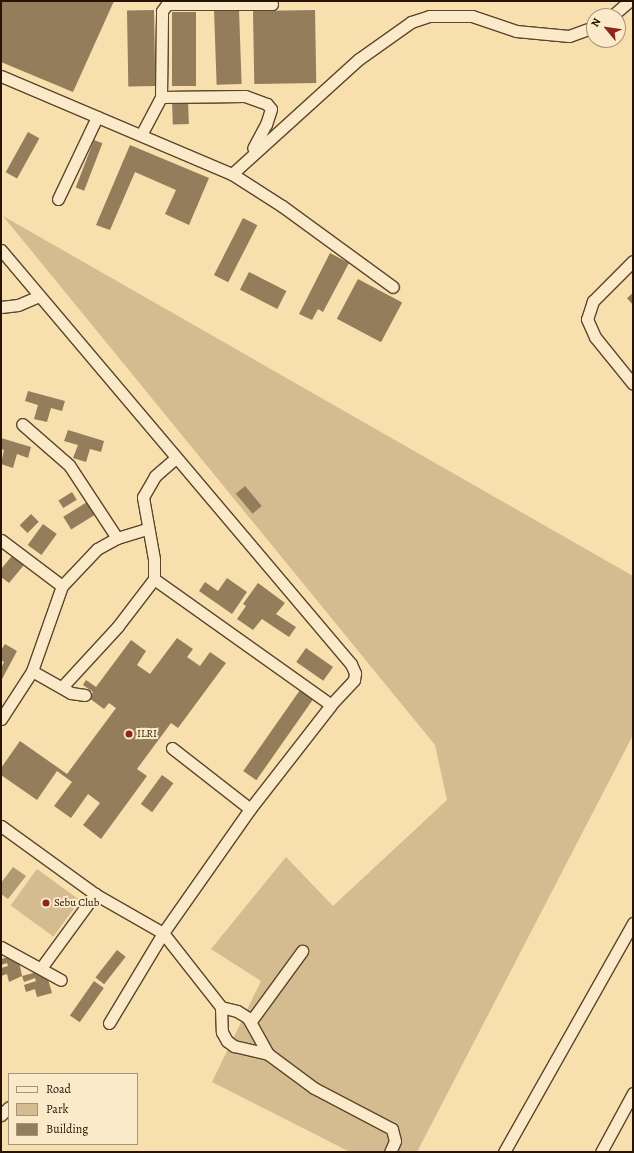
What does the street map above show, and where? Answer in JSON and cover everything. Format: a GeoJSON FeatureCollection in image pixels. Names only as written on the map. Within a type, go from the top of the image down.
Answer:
{"type":"FeatureCollection","features":[{"type":"Feature","properties":{"kind":"street"},"geometry":{"type":"LineString","coordinates":[[621,8],[629,1]]}},
{"type":"Feature","properties":{"kind":"street"},"geometry":{"type":"LineString","coordinates":[[141,135],[161,97],[162,11],[167,4],[272,4]]}},
{"type":"Feature","properties":{"kind":"street"},"geometry":{"type":"LineString","coordinates":[[232,174],[248,157],[359,59],[411,22],[428,16],[472,16],[516,32],[569,36],[586,30]]}},
{"type":"Feature","properties":{"kind":"street"},"geometry":{"type":"LineString","coordinates":[[1,76],[232,174],[282,206],[393,287]]}},
{"type":"Feature","properties":{"kind":"street"},"geometry":{"type":"LineString","coordinates":[[161,97],[246,96],[267,104],[271,109],[266,124],[248,157]]}},
{"type":"Feature","properties":{"kind":"street"},"geometry":{"type":"LineString","coordinates":[[58,199],[97,116]]}},
{"type":"Feature","properties":{"kind":"street"},"geometry":{"type":"LineString","coordinates":[[1,250],[38,296],[351,664],[356,673],[354,680],[331,705],[250,809],[163,934],[109,1023]]}},
{"type":"Feature","properties":{"kind":"street"},"geometry":{"type":"LineString","coordinates":[[633,261],[593,301],[587,319],[594,336],[633,384]]}},
{"type":"Feature","properties":{"kind":"street"},"geometry":{"type":"LineString","coordinates":[[1,307],[18,305],[38,296]]}},
{"type":"Feature","properties":{"kind":"street"},"geometry":{"type":"LineString","coordinates":[[22,424],[69,465],[118,538]]}},
{"type":"Feature","properties":{"kind":"street"},"geometry":{"type":"LineString","coordinates":[[62,687],[118,626],[154,579],[154,558],[147,529],[143,497],[155,476],[176,458]]}},
{"type":"Feature","properties":{"kind":"street"},"geometry":{"type":"LineString","coordinates":[[1,719],[32,670],[62,586],[97,549],[118,538],[147,529]]}},
{"type":"Feature","properties":{"kind":"street"},"geometry":{"type":"LineString","coordinates":[[1,540],[62,586]]}},
{"type":"Feature","properties":{"kind":"street"},"geometry":{"type":"LineString","coordinates":[[154,579],[331,705]]}},
{"type":"Feature","properties":{"kind":"street"},"geometry":{"type":"LineString","coordinates":[[32,670],[75,694],[85,694]]}},
{"type":"Feature","properties":{"kind":"street"},"geometry":{"type":"LineString","coordinates":[[172,748],[250,809]]}},
{"type":"Feature","properties":{"kind":"street"},"geometry":{"type":"LineString","coordinates":[[1,826],[95,894],[163,934],[221,1007],[222,1032],[227,1041],[234,1046],[268,1054],[314,1088],[392,1130],[395,1141],[390,1152]]}},
{"type":"Feature","properties":{"kind":"street"},"geometry":{"type":"LineString","coordinates":[[41,968],[95,894]]}},
{"type":"Feature","properties":{"kind":"street"},"geometry":{"type":"LineString","coordinates":[[504,1152],[633,923]]}},
{"type":"Feature","properties":{"kind":"street"},"geometry":{"type":"LineString","coordinates":[[1,947],[62,980]]}},
{"type":"Feature","properties":{"kind":"street"},"geometry":{"type":"LineString","coordinates":[[251,1021],[302,951]]}},
{"type":"Feature","properties":{"kind":"street"},"geometry":{"type":"LineString","coordinates":[[221,1007],[237,1011],[251,1021],[268,1054]]}},
{"type":"Feature","properties":{"kind":"street"},"geometry":{"type":"LineString","coordinates":[[601,1152],[633,1093]]}},
{"type":"Feature","properties":{"kind":"green space"},"geometry":{"type":"Polygon","coordinates":[[[3,216],[633,576],[633,735],[417,1152],[350,1152],[212,1082],[261,981],[211,949],[286,857],[333,906],[447,800],[435,745],[3,216]]]}},
{"type":"Feature","properties":{"kind":"green space","name":"Sebu Club"},"geometry":{"type":"Polygon","coordinates":[[[37,869],[80,900],[53,937],[11,905],[37,869]]]}},
{"type":"Feature","properties":{"kind":"shaded area"},"geometry":{"type":"Polygon","coordinates":[[[13,867],[26,876],[8,899],[1,894],[1,883],[13,867]]]}},
{"type":"Feature","properties":{"kind":"building"},"geometry":{"type":"Polygon","coordinates":[[[1,1],[114,1],[73,92],[1,62],[1,1]]]}},
{"type":"Feature","properties":{"kind":"building"},"geometry":{"type":"Polygon","coordinates":[[[239,9],[242,84],[217,85],[214,10],[239,9]]]}},
{"type":"Feature","properties":{"kind":"building"},"geometry":{"type":"Polygon","coordinates":[[[127,10],[154,10],[155,86],[128,86],[127,10]]]}},
{"type":"Feature","properties":{"kind":"building"},"geometry":{"type":"Polygon","coordinates":[[[315,10],[316,83],[254,84],[253,11],[315,10]]]}},
{"type":"Feature","properties":{"kind":"building"},"geometry":{"type":"Polygon","coordinates":[[[172,12],[196,12],[196,86],[172,86],[172,12]]]}},
{"type":"Feature","properties":{"kind":"building"},"geometry":{"type":"Polygon","coordinates":[[[188,100],[189,124],[173,125],[172,101],[188,100]]]}},
{"type":"Feature","properties":{"kind":"building"},"geometry":{"type":"Polygon","coordinates":[[[28,132],[39,138],[17,179],[6,172],[28,132]]]}},
{"type":"Feature","properties":{"kind":"building"},"geometry":{"type":"Polygon","coordinates":[[[94,140],[102,143],[84,191],[76,188],[94,140]]]}},
{"type":"Feature","properties":{"kind":"building"},"geometry":{"type":"Polygon","coordinates":[[[130,145],[209,178],[189,225],[165,214],[176,190],[135,172],[110,230],[96,225],[130,145]]]}},
{"type":"Feature","properties":{"kind":"building"},"geometry":{"type":"Polygon","coordinates":[[[243,218],[257,225],[228,282],[214,275],[243,218]]]}},
{"type":"Feature","properties":{"kind":"building"},"geometry":{"type":"Polygon","coordinates":[[[330,253],[349,263],[323,312],[318,309],[312,320],[299,314],[330,253]]]}},
{"type":"Feature","properties":{"kind":"building"},"geometry":{"type":"Polygon","coordinates":[[[249,272],[286,291],[277,309],[240,290],[249,272]]]}},
{"type":"Feature","properties":{"kind":"building"},"geometry":{"type":"Polygon","coordinates":[[[358,279],[402,302],[381,342],[337,319],[358,279]]]}},
{"type":"Feature","properties":{"kind":"building"},"geometry":{"type":"Polygon","coordinates":[[[633,293],[633,305],[627,298],[633,293]]]}},
{"type":"Feature","properties":{"kind":"building"},"geometry":{"type":"Polygon","coordinates":[[[28,391],[65,401],[62,411],[51,408],[47,422],[34,419],[38,405],[25,401],[28,391]]]}},
{"type":"Feature","properties":{"kind":"building"},"geometry":{"type":"Polygon","coordinates":[[[68,430],[104,441],[101,452],[90,449],[86,462],[73,458],[78,445],[64,441],[68,430]]]}},
{"type":"Feature","properties":{"kind":"building"},"geometry":{"type":"Polygon","coordinates":[[[1,438],[31,447],[28,458],[17,454],[13,468],[1,464],[4,450],[1,449],[1,438]]]}},
{"type":"Feature","properties":{"kind":"building"},"geometry":{"type":"Polygon","coordinates":[[[245,486],[262,506],[253,514],[236,494],[245,486]]]}},
{"type":"Feature","properties":{"kind":"building"},"geometry":{"type":"Polygon","coordinates":[[[72,492],[77,500],[63,508],[58,500],[72,492]]]}},
{"type":"Feature","properties":{"kind":"building"},"geometry":{"type":"Polygon","coordinates":[[[87,502],[95,515],[71,530],[63,517],[87,502]]]}},
{"type":"Feature","properties":{"kind":"building"},"geometry":{"type":"Polygon","coordinates":[[[31,514],[39,522],[27,533],[20,525],[31,514]]]}},
{"type":"Feature","properties":{"kind":"building"},"geometry":{"type":"Polygon","coordinates":[[[43,524],[57,534],[41,555],[28,545],[43,524]]]}},
{"type":"Feature","properties":{"kind":"building"},"geometry":{"type":"Polygon","coordinates":[[[12,556],[24,565],[9,583],[1,577],[1,569],[12,556]]]}},
{"type":"Feature","properties":{"kind":"building"},"geometry":{"type":"Polygon","coordinates":[[[227,578],[247,592],[232,614],[199,591],[205,582],[218,591],[227,578]]]}},
{"type":"Feature","properties":{"kind":"building"},"geometry":{"type":"Polygon","coordinates":[[[258,583],[285,603],[276,614],[296,627],[289,637],[262,619],[253,630],[237,619],[246,606],[243,604],[258,583]]]}},
{"type":"Feature","properties":{"kind":"building","name":"ILRI"},"geometry":{"type":"Polygon","coordinates":[[[177,638],[193,649],[187,657],[200,666],[210,652],[226,663],[178,728],[171,723],[137,769],[147,776],[101,839],[83,825],[100,803],[88,794],[71,818],[54,806],[72,782],[57,771],[37,800],[1,775],[1,768],[20,741],[67,774],[116,708],[109,703],[104,709],[89,698],[93,692],[83,685],[86,680],[96,687],[131,640],[146,651],[137,665],[150,674],[177,638]]]}},
{"type":"Feature","properties":{"kind":"building"},"geometry":{"type":"Polygon","coordinates":[[[5,644],[17,651],[1,681],[1,668],[4,662],[1,660],[1,650],[5,644]]]}},
{"type":"Feature","properties":{"kind":"building"},"geometry":{"type":"Polygon","coordinates":[[[306,648],[333,667],[323,681],[296,662],[306,648]]]}},
{"type":"Feature","properties":{"kind":"building"},"geometry":{"type":"Polygon","coordinates":[[[300,690],[313,699],[256,780],[243,771],[300,690]]]}},
{"type":"Feature","properties":{"kind":"building"},"geometry":{"type":"Polygon","coordinates":[[[162,775],[173,783],[152,812],[141,804],[162,775]]]}},
{"type":"Feature","properties":{"kind":"building"},"geometry":{"type":"Polygon","coordinates":[[[117,950],[126,957],[104,984],[95,978],[117,950]]]}},
{"type":"Feature","properties":{"kind":"building"},"geometry":{"type":"Polygon","coordinates":[[[13,956],[14,962],[19,961],[22,976],[9,982],[7,974],[1,976],[1,968],[8,966],[7,963],[1,965],[1,959],[13,956]]]}},
{"type":"Feature","properties":{"kind":"building"},"geometry":{"type":"Polygon","coordinates":[[[41,971],[43,977],[47,976],[52,993],[37,997],[35,989],[26,992],[24,985],[36,981],[35,978],[24,982],[22,976],[41,971]]]}},
{"type":"Feature","properties":{"kind":"building"},"geometry":{"type":"Polygon","coordinates":[[[94,981],[104,988],[80,1022],[70,1015],[94,981]]]}},
{"type":"Feature","properties":{"kind":"place","name":"ILRI"},"geometry":{"type":"Point","coordinates":[129,734]}},
{"type":"Feature","properties":{"kind":"place","name":"Sebu Club"},"geometry":{"type":"Point","coordinates":[46,903]}}]}
